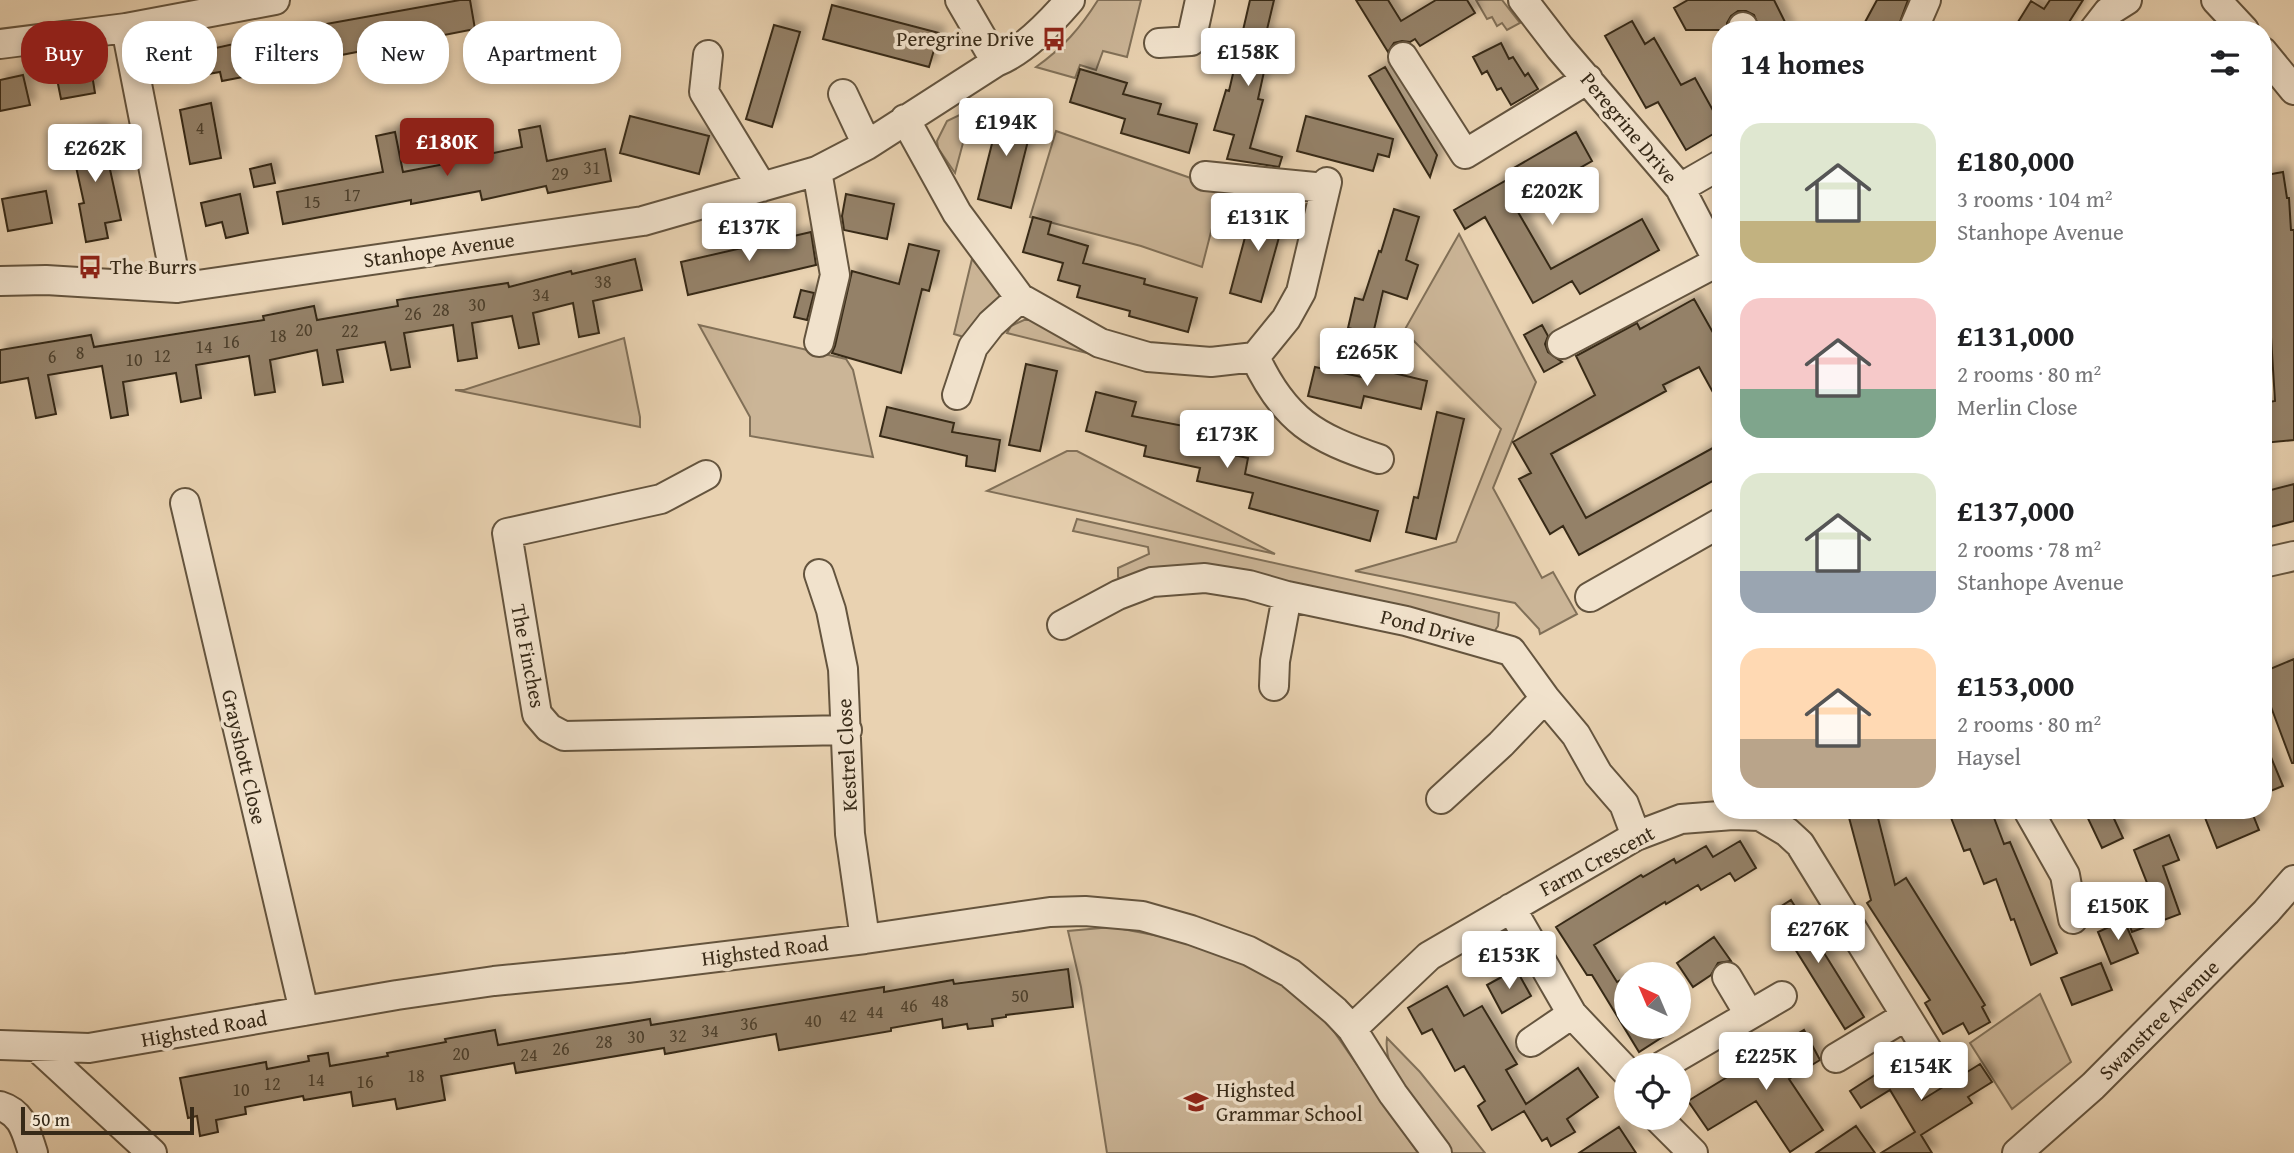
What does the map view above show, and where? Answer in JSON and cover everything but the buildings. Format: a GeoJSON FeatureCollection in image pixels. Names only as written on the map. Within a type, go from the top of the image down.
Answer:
{"type":"FeatureCollection","features":[{"type":"Feature","properties":{"kind":"street"},"geometry":{"type":"LineString","coordinates":[[147,21],[182,9],[275,0]]}},
{"type":"Feature","properties":{"kind":"street"},"geometry":{"type":"LineString","coordinates":[[960,0],[996,62]]}},
{"type":"Feature","properties":{"kind":"street","name":"Stanhope Avenue"},"geometry":{"type":"LineString","coordinates":[[0,281],[46,280],[177,288],[643,221],[817,170],[867,145],[1035,37],[1070,0]]}},
{"type":"Feature","properties":{"kind":"street"},"geometry":{"type":"LineString","coordinates":[[1159,43],[1191,41],[1200,0]]}},
{"type":"Feature","properties":{"kind":"street","name":"Peregrine Drive"},"geometry":{"type":"LineString","coordinates":[[1523,0],[1680,188],[1712,250]]}},
{"type":"Feature","properties":{"kind":"street"},"geometry":{"type":"LineString","coordinates":[[1917,21],[1926,0]]}},
{"type":"Feature","properties":{"kind":"street"},"geometry":{"type":"LineString","coordinates":[[2101,21],[2108,12],[2127,0]]}},
{"type":"Feature","properties":{"kind":"street"},"geometry":{"type":"LineString","coordinates":[[2216,0],[2236,21]]}},
{"type":"Feature","properties":{"kind":"street"},"geometry":{"type":"LineString","coordinates":[[0,44],[122,29]]}},
{"type":"Feature","properties":{"kind":"street"},"geometry":{"type":"LineString","coordinates":[[708,55],[705,92],[762,187]]}},
{"type":"Feature","properties":{"kind":"street"},"geometry":{"type":"LineString","coordinates":[[1403,57],[1465,154],[1588,79]]}},
{"type":"Feature","properties":{"kind":"street"},"geometry":{"type":"LineString","coordinates":[[2272,63],[2294,90]]}},
{"type":"Feature","properties":{"kind":"street"},"geometry":{"type":"LineString","coordinates":[[137,84],[177,288]]}},
{"type":"Feature","properties":{"kind":"street"},"geometry":{"type":"LineString","coordinates":[[845,92],[867,145]]}},
{"type":"Feature","properties":{"kind":"street"},"geometry":{"type":"LineString","coordinates":[[905,119],[957,213],[1020,298],[1057,316],[1100,343],[1148,357],[1211,362],[1255,357],[1286,319],[1301,292],[1318,230],[1326,185],[1205,176]]}},
{"type":"Feature","properties":{"kind":"street"},"geometry":{"type":"LineString","coordinates":[[817,170],[835,275],[819,342]]}},
{"type":"Feature","properties":{"kind":"street"},"geometry":{"type":"LineString","coordinates":[[1680,188],[1712,170]]}},
{"type":"Feature","properties":{"kind":"street"},"geometry":{"type":"LineString","coordinates":[[1562,344],[1712,267]]}},
{"type":"Feature","properties":{"kind":"street"},"geometry":{"type":"LineString","coordinates":[[957,395],[973,346],[991,324],[1020,298]]}},
{"type":"Feature","properties":{"kind":"street"},"geometry":{"type":"LineString","coordinates":[[1255,357],[1277,398],[1294,417],[1314,433],[1379,459]]}},
{"type":"Feature","properties":{"kind":"street","name":"The Finches"},"geometry":{"type":"LineString","coordinates":[[706,475],[661,499],[507,533],[537,715],[549,728],[564,736],[847,730]]}},
{"type":"Feature","properties":{"kind":"street","name":"Grayshott Close"},"geometry":{"type":"LineString","coordinates":[[185,503],[304,1010]]}},
{"type":"Feature","properties":{"kind":"street"},"geometry":{"type":"LineString","coordinates":[[1590,597],[1712,528]]}},
{"type":"Feature","properties":{"kind":"street"},"geometry":{"type":"LineString","coordinates":[[2272,562],[2294,556]]}},
{"type":"Feature","properties":{"kind":"street","name":"Kestrel Close"},"geometry":{"type":"LineString","coordinates":[[819,574],[831,610],[843,669],[850,834],[865,939]]}},
{"type":"Feature","properties":{"kind":"street","name":"Pond Drive"},"geometry":{"type":"LineString","coordinates":[[1062,625],[1118,595],[1152,582],[1205,578],[1249,585],[1287,596],[1406,621],[1511,651],[1545,698],[1576,734],[1598,774],[1624,804],[1636,836]]}},
{"type":"Feature","properties":{"kind":"street"},"geometry":{"type":"LineString","coordinates":[[1267,668],[1287,596]]}},
{"type":"Feature","properties":{"kind":"street"},"geometry":{"type":"LineString","coordinates":[[1441,799],[1501,744],[1545,698]]}},
{"type":"Feature","properties":{"kind":"street","name":"Farm Crescent"},"geometry":{"type":"LineString","coordinates":[[1352,1030],[1429,956],[1636,836],[1681,819],[1712,817]]}},
{"type":"Feature","properties":{"kind":"street","name":"Farm Crescent"},"geometry":{"type":"LineString","coordinates":[[1769,819],[1800,844],[1934,1061]]}},
{"type":"Feature","properties":{"kind":"street"},"geometry":{"type":"LineString","coordinates":[[2035,819],[2077,873],[2073,919]]}},
{"type":"Feature","properties":{"kind":"street","name":"Swanstree Avenue"},"geometry":{"type":"LineString","coordinates":[[2017,1153],[2093,1086],[2266,912],[2294,880]]}},
{"type":"Feature","properties":{"kind":"street"},"geometry":{"type":"LineString","coordinates":[[1511,908],[1572,1014],[1614,1058]]}},
{"type":"Feature","properties":{"kind":"street","name":"Highsted Road"},"geometry":{"type":"LineString","coordinates":[[0,1045],[89,1048],[304,1010],[494,981],[865,939],[1050,912],[1085,911],[1142,916],[1191,930],[1249,951],[1290,973],[1335,1011],[1352,1030],[1393,1094],[1437,1153]]}},
{"type":"Feature","properties":{"kind":"street"},"geometry":{"type":"LineString","coordinates":[[1727,976],[1749,1014]]}},
{"type":"Feature","properties":{"kind":"street"},"geometry":{"type":"LineString","coordinates":[[1684,1053],[1783,996]]}},
{"type":"Feature","properties":{"kind":"street"},"geometry":{"type":"LineString","coordinates":[[1531,1042],[1572,1014]]}},
{"type":"Feature","properties":{"kind":"street"},"geometry":{"type":"LineString","coordinates":[[1836,1059],[1906,1016]]}},
{"type":"Feature","properties":{"kind":"street"},"geometry":{"type":"LineString","coordinates":[[37,1046],[152,1153]]}},
{"type":"Feature","properties":{"kind":"street"},"geometry":{"type":"LineString","coordinates":[[0,1107],[10,1110],[23,1122],[33,1153]]}},
{"type":"Feature","properties":{"kind":"street"},"geometry":{"type":"LineString","coordinates":[[1670,1130],[1693,1153]]}},
{"type":"Feature","properties":{"kind":"shaded area"},"geometry":{"type":"Polygon","coordinates":[[[1098,0],[1141,0],[1127,57],[1103,51],[1096,70],[1080,65],[1075,78],[1036,67],[1071,36],[1098,0]]]}},
{"type":"Feature","properties":{"kind":"shaded area"},"geometry":{"type":"Polygon","coordinates":[[[1476,0],[1502,0],[1520,23],[1507,30],[1502,23],[1497,26],[1492,17],[1487,19],[1476,0]]]}},
{"type":"Feature","properties":{"kind":"shaded area"},"geometry":{"type":"Polygon","coordinates":[[[972,109],[955,173],[938,148],[937,141],[947,121],[972,109]]]}},
{"type":"Feature","properties":{"kind":"shaded area"},"geometry":{"type":"Polygon","coordinates":[[[1056,131],[1222,189],[1202,267],[1141,246],[1030,217],[1056,131]]]}},
{"type":"Feature","properties":{"kind":"shaded area"},"geometry":{"type":"Polygon","coordinates":[[[1459,234],[1536,382],[1493,488],[1542,578],[1553,572],[1577,614],[1540,634],[1539,629],[1515,603],[1355,571],[1456,542],[1501,429],[1404,331],[1459,234]]]}},
{"type":"Feature","properties":{"kind":"shaded area"},"geometry":{"type":"Polygon","coordinates":[[[972,259],[1001,293],[998,303],[964,337],[954,334],[972,259]]]}},
{"type":"Feature","properties":{"kind":"shaded area"},"geometry":{"type":"Polygon","coordinates":[[[1024,320],[1036,320],[1103,357],[1007,333],[1011,326],[1024,320]]]}},
{"type":"Feature","properties":{"kind":"shaded area"},"geometry":{"type":"Polygon","coordinates":[[[699,325],[846,359],[853,370],[873,457],[750,436],[750,417],[699,325]]]}},
{"type":"Feature","properties":{"kind":"shaded area"},"geometry":{"type":"Polygon","coordinates":[[[624,338],[640,427],[455,390],[464,390],[624,338]]]}},
{"type":"Feature","properties":{"kind":"shaded area"},"geometry":{"type":"Polygon","coordinates":[[[1067,451],[1077,451],[1275,554],[987,491],[1067,451]]]}},
{"type":"Feature","properties":{"kind":"shaded area"},"geometry":{"type":"Polygon","coordinates":[[[1077,519],[1499,613],[1498,626],[1494,632],[1123,580],[1118,577],[1118,568],[1149,554],[1148,547],[1073,531],[1077,519]]]}},
{"type":"Feature","properties":{"kind":"shaded area"},"geometry":{"type":"Polygon","coordinates":[[[1112,927],[1185,941],[1249,963],[1287,988],[1328,1023],[1418,1153],[1107,1153],[1081,987],[1068,931],[1112,927]]]}},
{"type":"Feature","properties":{"kind":"shaded area"},"geometry":{"type":"Polygon","coordinates":[[[2040,994],[2071,1062],[2012,1109],[1970,1043],[2040,994]]]}},
{"type":"Feature","properties":{"kind":"shaded area"},"geometry":{"type":"Polygon","coordinates":[[[1387,1038],[1420,1072],[1485,1153],[1452,1153],[1447,1148],[1398,1082],[1387,1053],[1387,1038]]]}},
{"type":"Feature","properties":{"kind":"place","name":"Peregrine Drive"},"geometry":{"type":"Point","coordinates":[1054,39]}},
{"type":"Feature","properties":{"kind":"place","name":"The Burrs"},"geometry":{"type":"Point","coordinates":[90,267]}},
{"type":"Feature","properties":{"kind":"place","name":"Highsted Grammar School"},"geometry":{"type":"Point","coordinates":[1196,1102]}}]}
